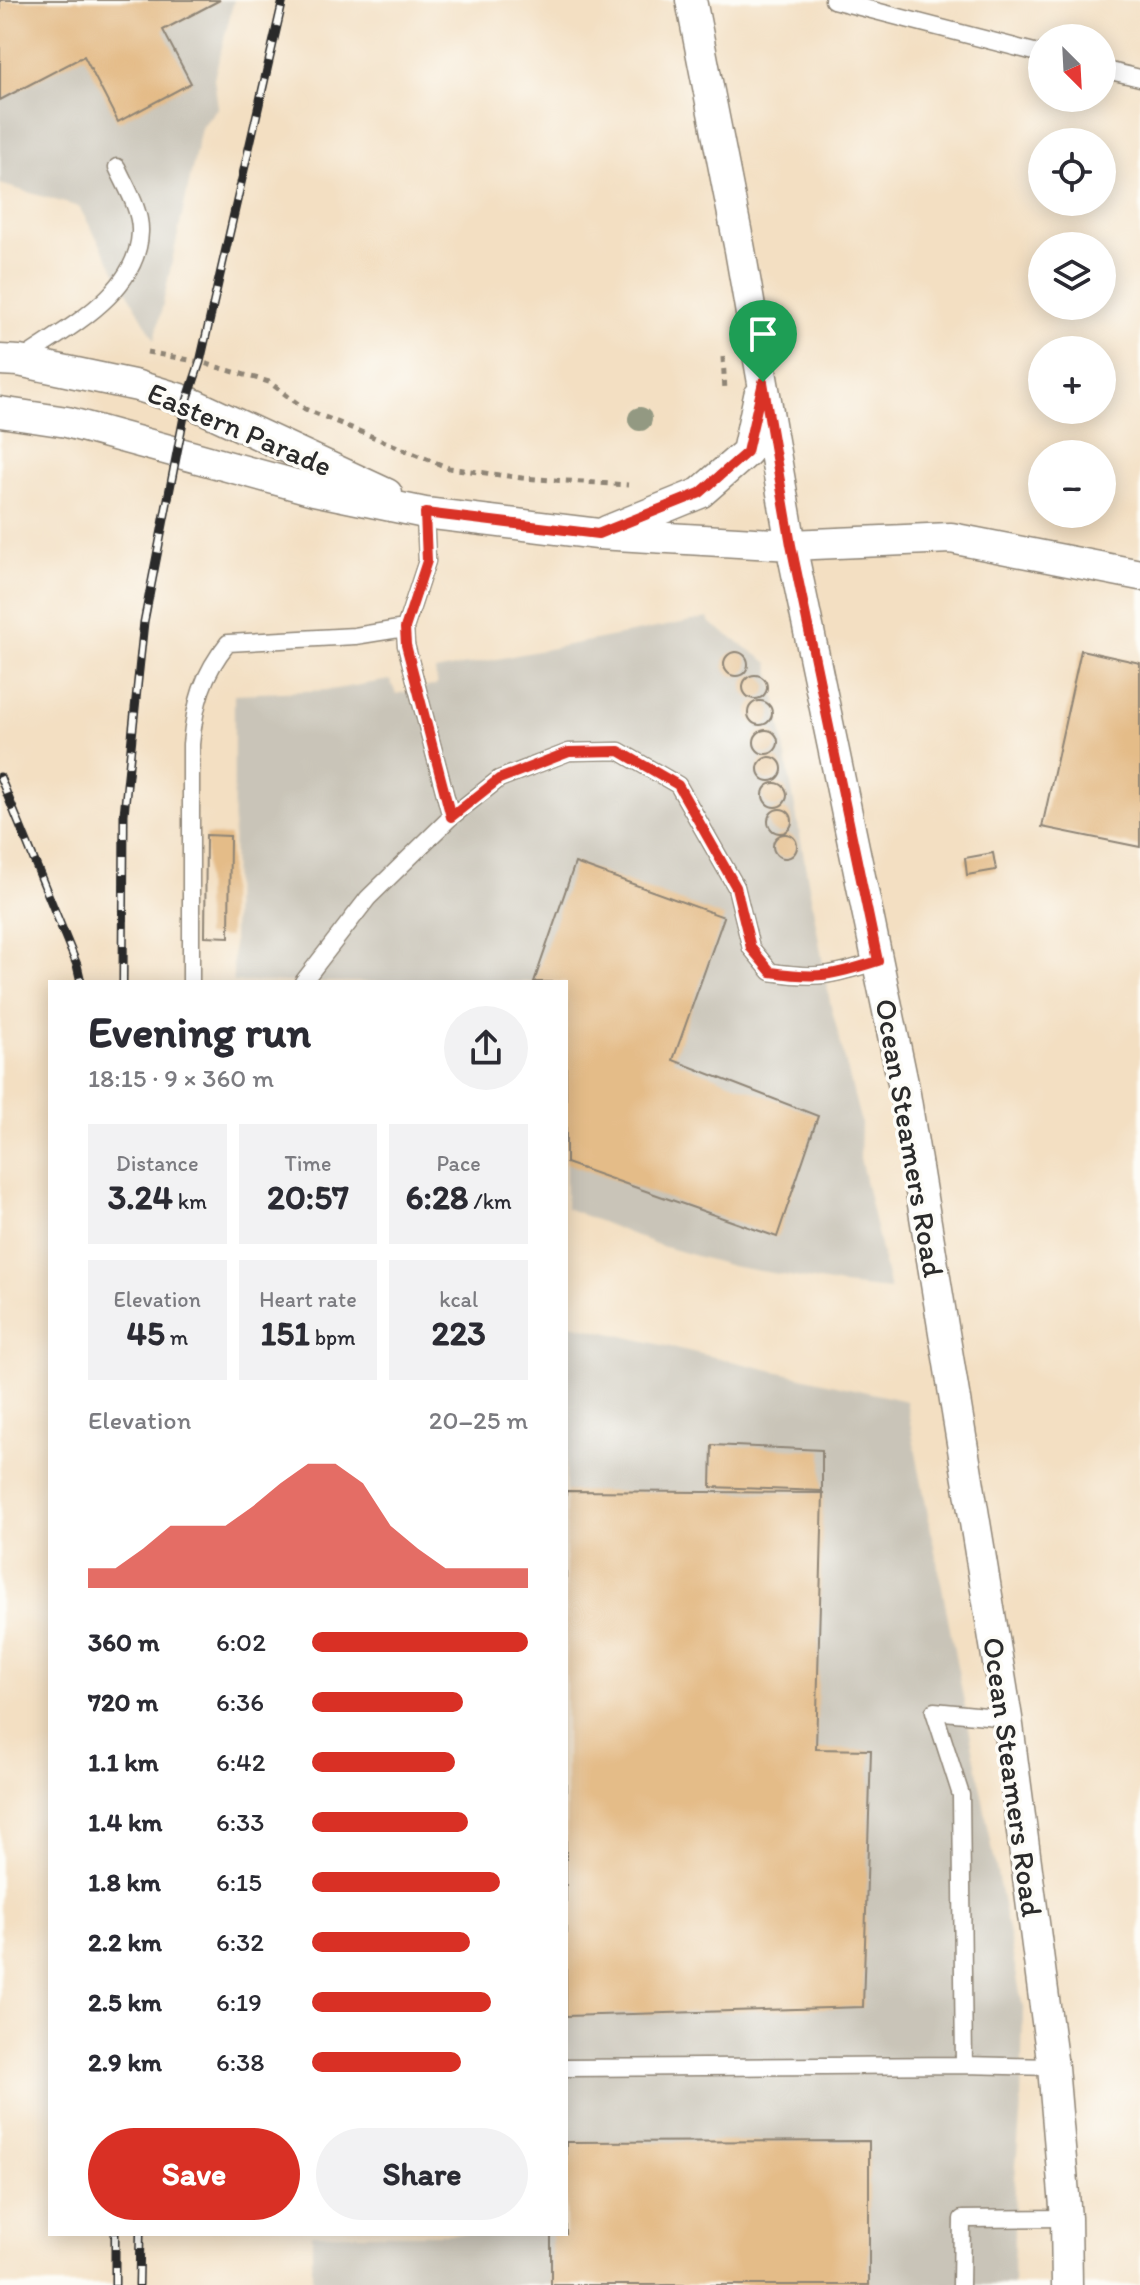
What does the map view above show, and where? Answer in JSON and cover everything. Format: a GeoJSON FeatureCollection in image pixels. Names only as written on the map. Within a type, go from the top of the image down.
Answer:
{"type":"FeatureCollection","features":[{"type":"Feature","properties":{"kind":"street","name":"Ocean Steamers Road"},"geometry":{"type":"LineString","coordinates":[[691,0],[791,545],[904,1088],[1007,1718],[1053,2067],[1066,2218],[1067,2285]]}},
{"type":"Feature","properties":{"kind":"street","name":"Eastern Parade"},"geometry":{"type":"LineString","coordinates":[[10,360],[138,386],[187,401],[425,513]]}},
{"type":"Feature","properties":{"kind":"street"},"geometry":{"type":"LineString","coordinates":[[598,534],[700,493],[747,452],[763,382]]}},
{"type":"Feature","properties":{"kind":"street","name":"Eastern Parade"},"geometry":{"type":"LineString","coordinates":[[0,412],[67,422],[314,490],[425,513],[598,534],[791,545],[951,538],[1140,575]]}},
{"type":"Feature","properties":{"kind":"lane"},"geometry":{"type":"LineString","coordinates":[[833,0],[1028,50]]}},
{"type":"Feature","properties":{"kind":"lane"},"geometry":{"type":"LineString","coordinates":[[1116,72],[1140,78]]}},
{"type":"Feature","properties":{"kind":"lane"},"geometry":{"type":"LineString","coordinates":[[10,360],[110,296],[133,260],[140,231],[138,217],[117,167]]}},
{"type":"Feature","properties":{"kind":"lane"},"geometry":{"type":"LineString","coordinates":[[425,513],[427,561],[405,628],[406,645],[415,690],[451,817]]}},
{"type":"Feature","properties":{"kind":"lane"},"geometry":{"type":"LineString","coordinates":[[191,980],[191,744],[194,711],[210,665],[228,643],[355,636],[405,628]]}},
{"type":"Feature","properties":{"kind":"lane"},"geometry":{"type":"LineString","coordinates":[[305,980],[368,898],[451,817],[499,779],[569,752],[619,751],[678,785],[736,887],[751,948],[771,972],[825,977],[878,961]]}},
{"type":"Feature","properties":{"kind":"lane"},"geometry":{"type":"LineString","coordinates":[[964,2065],[961,1795],[934,1711],[1007,1718]]}},
{"type":"Feature","properties":{"kind":"lane"},"geometry":{"type":"LineString","coordinates":[[568,2068],[1053,2067]]}},
{"type":"Feature","properties":{"kind":"lane"},"geometry":{"type":"LineString","coordinates":[[961,2285],[962,2219],[1066,2218]]}},
{"type":"Feature","properties":{"kind":"path"},"geometry":{"type":"LineString","coordinates":[[142,351],[200,362],[269,382],[305,409],[449,468],[522,478],[624,486],[638,483]]}},
{"type":"Feature","properties":{"kind":"path"},"geometry":{"type":"LineString","coordinates":[[722,352],[725,395]]}},
{"type":"Feature","properties":{"kind":"shaded area"},"geometry":{"type":"Polygon","coordinates":[[[0,0],[234,0],[214,78],[218,107],[201,128],[155,340],[79,207],[0,184],[0,0]]]}},
{"type":"Feature","properties":{"kind":"shaded area"},"geometry":{"type":"Polygon","coordinates":[[[708,618],[710,623],[769,663],[830,1002],[861,1123],[860,1158],[890,1290],[731,1266],[661,1246],[568,1209],[568,980],[233,980],[234,694],[330,690],[390,680],[396,694],[437,685],[435,671],[708,618]]]}},
{"type":"Feature","properties":{"kind":"shaded area"},"geometry":{"type":"Polygon","coordinates":[[[568,1323],[906,1401],[1023,2008],[1013,2285],[312,2285],[312,2236],[568,2236],[568,1323]]]}},
{"type":"Feature","properties":{"kind":"building"},"geometry":{"type":"Polygon","coordinates":[[[0,0],[220,0],[163,30],[191,83],[118,122],[84,56],[0,100],[0,0]]]}},
{"type":"Feature","properties":{"kind":"building"},"geometry":{"type":"Polygon","coordinates":[[[1081,650],[1140,663],[1140,847],[1042,827],[1081,650]]]}},
{"type":"Feature","properties":{"kind":"building"},"geometry":{"type":"Polygon","coordinates":[[[736,652],[744,656],[748,664],[744,672],[736,676],[728,672],[724,664],[728,656],[736,652]]]}},
{"type":"Feature","properties":{"kind":"building"},"geometry":{"type":"Polygon","coordinates":[[[755,675],[763,679],[767,687],[763,695],[755,699],[747,695],[743,687],[747,679],[755,675]]]}},
{"type":"Feature","properties":{"kind":"building"},"geometry":{"type":"Polygon","coordinates":[[[760,701],[771,708],[772,713],[765,724],[760,725],[749,718],[748,713],[755,702],[760,701]]]}},
{"type":"Feature","properties":{"kind":"building"},"geometry":{"type":"Polygon","coordinates":[[[766,730],[777,737],[778,742],[771,753],[766,754],[755,747],[754,742],[761,731],[766,730]]]}},
{"type":"Feature","properties":{"kind":"building"},"geometry":{"type":"Polygon","coordinates":[[[770,757],[781,764],[782,769],[775,780],[770,781],[759,774],[758,769],[765,758],[770,757]]]}},
{"type":"Feature","properties":{"kind":"building"},"geometry":{"type":"Polygon","coordinates":[[[775,783],[784,786],[787,795],[784,804],[775,807],[766,804],[763,795],[766,786],[775,783]]]}},
{"type":"Feature","properties":{"kind":"building"},"geometry":{"type":"Polygon","coordinates":[[[780,809],[789,812],[792,821],[789,830],[780,833],[771,830],[768,821],[771,812],[780,809]]]}},
{"type":"Feature","properties":{"kind":"building"},"geometry":{"type":"Polygon","coordinates":[[[785,834],[793,838],[797,846],[793,854],[785,858],[777,854],[773,846],[777,838],[785,834]]]}},
{"type":"Feature","properties":{"kind":"building"},"geometry":{"type":"Polygon","coordinates":[[[206,835],[230,836],[229,937],[205,936],[206,835]]]}},
{"type":"Feature","properties":{"kind":"building"},"geometry":{"type":"Polygon","coordinates":[[[993,853],[996,870],[967,875],[965,858],[993,853]]]}},
{"type":"Feature","properties":{"kind":"building"},"geometry":{"type":"Polygon","coordinates":[[[575,863],[724,917],[673,1060],[818,1116],[777,1237],[568,1164],[568,980],[535,980],[575,863]]]}},
{"type":"Feature","properties":{"kind":"building"},"geometry":{"type":"Polygon","coordinates":[[[712,1445],[822,1450],[822,1491],[711,1487],[712,1445]]]}},
{"type":"Feature","properties":{"kind":"building"},"geometry":{"type":"Polygon","coordinates":[[[568,1491],[823,1493],[816,1749],[871,1750],[863,2007],[568,2016],[568,1491]]]}},
{"type":"Feature","properties":{"kind":"building"},"geometry":{"type":"Polygon","coordinates":[[[869,2141],[869,2285],[551,2285],[551,2236],[568,2236],[568,2142],[869,2141]]]}},
{"type":"Feature","properties":{"kind":"railway"},"geometry":{"type":"LineString","coordinates":[[123,980],[124,814],[144,622],[187,401],[200,362],[283,0]]}},
{"type":"Feature","properties":{"kind":"railway"},"geometry":{"type":"LineString","coordinates":[[0,777],[81,980]]}},
{"type":"Feature","properties":{"kind":"railway"},"geometry":{"type":"LineString","coordinates":[[115,2236],[115,2285]]}},
{"type":"Feature","properties":{"kind":"railway"},"geometry":{"type":"LineString","coordinates":[[139,2285],[140,2236]]}},
{"type":"Feature","properties":{"kind":"route"},"geometry":{"type":"LineString","coordinates":[[763,382],[791,545],[878,961],[825,977],[771,972],[751,948],[736,887],[678,785],[619,751],[569,752],[499,779],[451,817],[415,690],[406,645],[405,628],[427,561],[425,513],[598,534],[700,493],[747,452],[763,382]]}}]}
